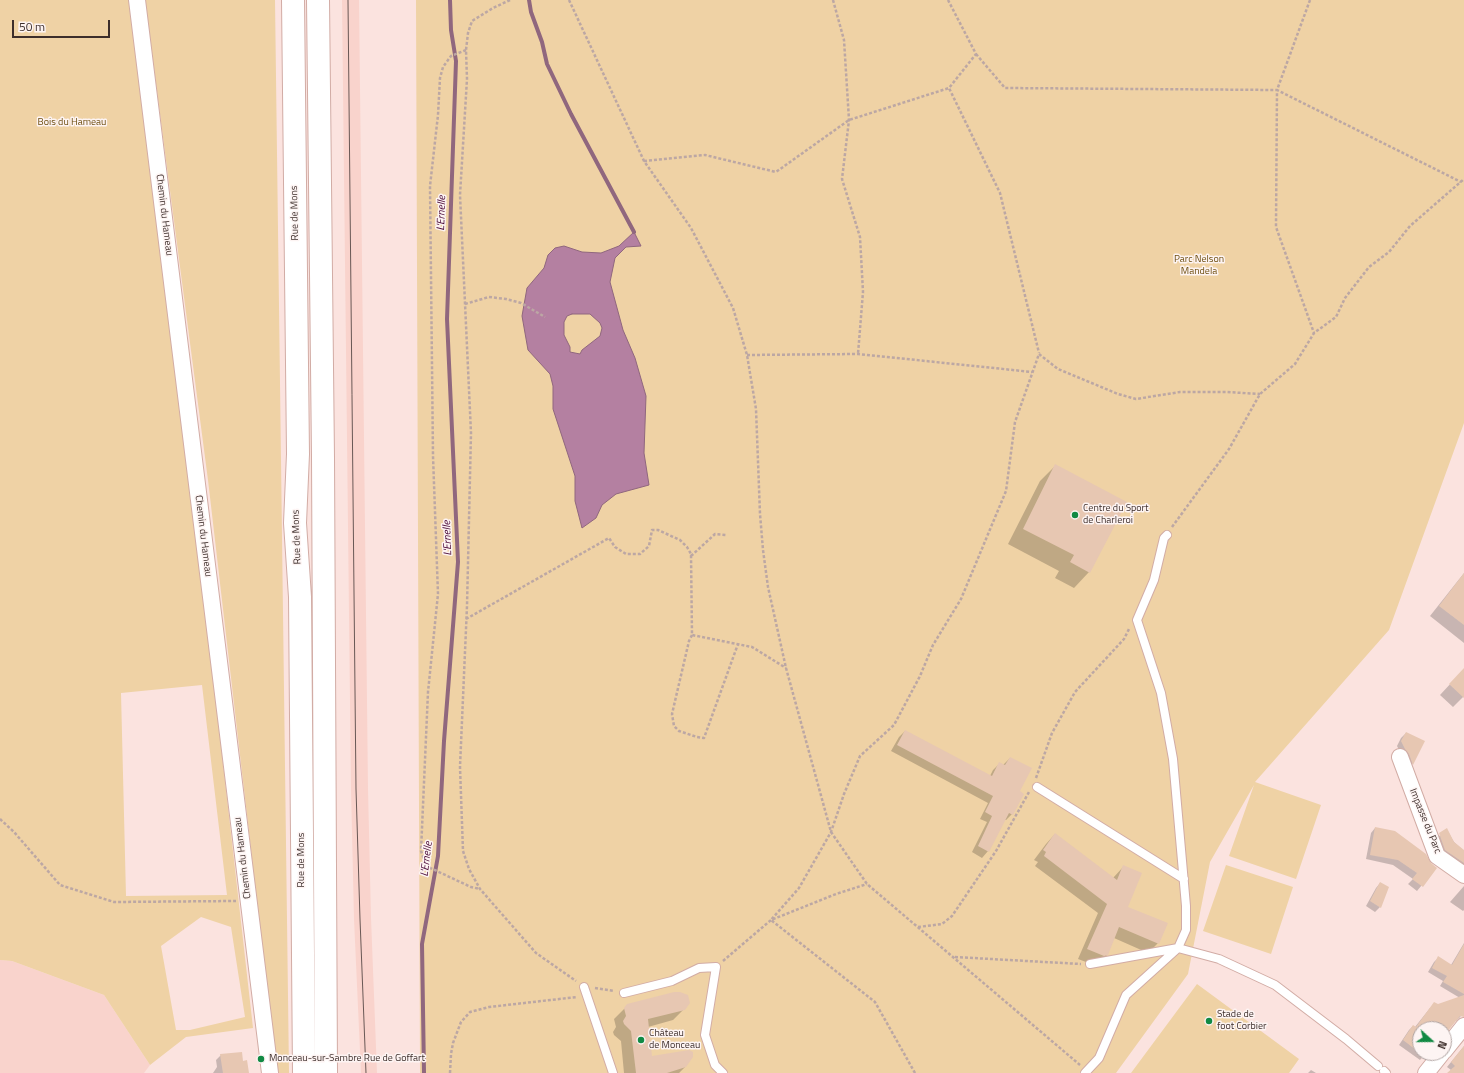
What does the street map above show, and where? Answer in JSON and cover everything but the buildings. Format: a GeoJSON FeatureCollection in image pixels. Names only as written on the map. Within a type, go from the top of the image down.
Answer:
{"type":"FeatureCollection","features":[{"type":"Feature","properties":{"kind":"highway","name":"Rue de Mons"},"geometry":{"type":"LineString","coordinates":[[293,0],[298,454],[295,523],[300,596],[304,1073]]}},
{"type":"Feature","properties":{"kind":"highway"},"geometry":{"type":"LineString","coordinates":[[318,0],[323,457],[326,1073]]}},
{"type":"Feature","properties":{"kind":"street","name":"Chemin du Hameau"},"geometry":{"type":"LineString","coordinates":[[137,0],[270,1073]]}},
{"type":"Feature","properties":{"kind":"street","name":"Impasse du Parc"},"geometry":{"type":"LineString","coordinates":[[1400,757],[1437,856],[1464,875]]}},
{"type":"Feature","properties":{"kind":"street"},"geometry":{"type":"LineString","coordinates":[[1452,1041],[1464,1026]]}},
{"type":"Feature","properties":{"kind":"street"},"geometry":{"type":"LineString","coordinates":[[1426,1073],[1436,1061]]}},
{"type":"Feature","properties":{"kind":"lane"},"geometry":{"type":"LineString","coordinates":[[1086,1072],[1099,1058],[1126,995],[1178,948],[1186,930],[1184,879],[1173,759],[1161,693],[1138,620],[1154,580],[1164,538],[1167,535]]}},
{"type":"Feature","properties":{"kind":"lane"},"geometry":{"type":"LineString","coordinates":[[1034,785],[1184,879]]}},
{"type":"Feature","properties":{"kind":"lane"},"geometry":{"type":"LineString","coordinates":[[1090,964],[1178,948],[1219,960],[1275,985],[1346,1039],[1382,1070]]}},
{"type":"Feature","properties":{"kind":"lane"},"geometry":{"type":"LineString","coordinates":[[624,993],[672,981],[698,968],[716,967],[705,1035],[715,1065],[723,1073]]}},
{"type":"Feature","properties":{"kind":"lane"},"geometry":{"type":"LineString","coordinates":[[584,987],[613,1073]]}},
{"type":"Feature","properties":{"kind":"path"},"geometry":{"type":"LineString","coordinates":[[510,0],[493,8],[472,21],[468,33],[466,50],[467,79],[460,195],[471,433],[460,767],[463,851],[469,869],[480,889],[536,953],[584,987],[624,993]]}},
{"type":"Feature","properties":{"kind":"path"},"geometry":{"type":"LineString","coordinates":[[569,0],[644,162],[691,228],[733,308],[747,355],[756,409],[764,558],[768,587],[786,668],[831,832],[866,884],[954,957],[1086,1072]]}},
{"type":"Feature","properties":{"kind":"path"},"geometry":{"type":"LineString","coordinates":[[833,0],[844,40],[849,120],[842,180],[860,237],[863,292],[858,354]]}},
{"type":"Feature","properties":{"kind":"path"},"geometry":{"type":"LineString","coordinates":[[948,0],[976,54],[1005,88],[1277,90],[1461,182]]}},
{"type":"Feature","properties":{"kind":"path"},"geometry":{"type":"LineString","coordinates":[[1310,0],[1277,90],[1276,227],[1314,333]]}},
{"type":"Feature","properties":{"kind":"path"},"geometry":{"type":"LineString","coordinates":[[466,50],[451,56],[443,67],[440,78],[438,115],[430,186],[433,456],[438,594],[428,692],[421,851],[426,866],[471,887],[480,889]]}},
{"type":"Feature","properties":{"kind":"path"},"geometry":{"type":"LineString","coordinates":[[644,162],[705,155],[776,172],[849,120],[949,88],[976,54]]}},
{"type":"Feature","properties":{"kind":"path"},"geometry":{"type":"LineString","coordinates":[[716,967],[771,920],[799,888],[831,832],[844,794],[860,756],[894,725],[920,676],[934,645],[962,599],[1006,491],[1015,422],[1039,354],[1000,193],[949,88]]}},
{"type":"Feature","properties":{"kind":"path"},"geometry":{"type":"LineString","coordinates":[[1167,535],[1229,449],[1260,394],[1295,364],[1314,333],[1336,317],[1345,298],[1369,267],[1389,252],[1410,226],[1464,179]]}},
{"type":"Feature","properties":{"kind":"path"},"geometry":{"type":"LineString","coordinates":[[465,304],[489,297],[506,299],[524,305],[545,317]]}},
{"type":"Feature","properties":{"kind":"path"},"geometry":{"type":"LineString","coordinates":[[747,355],[858,354],[1032,372]]}},
{"type":"Feature","properties":{"kind":"path"},"geometry":{"type":"LineString","coordinates":[[1039,354],[1058,369],[1118,394],[1136,399],[1180,392],[1260,394]]}},
{"type":"Feature","properties":{"kind":"path"},"geometry":{"type":"LineString","coordinates":[[466,619],[609,538],[615,548],[626,554],[640,554],[649,546],[652,530],[658,530],[680,540],[691,554],[692,635],[687,647],[672,714],[674,726],[679,731],[704,738],[738,644]]}},
{"type":"Feature","properties":{"kind":"path"},"geometry":{"type":"LineString","coordinates":[[691,557],[716,534],[726,535]]}},
{"type":"Feature","properties":{"kind":"path"},"geometry":{"type":"LineString","coordinates":[[918,927],[942,924],[952,916],[996,851],[1034,785],[1052,733],[1075,692],[1124,639],[1131,625]]}},
{"type":"Feature","properties":{"kind":"path"},"geometry":{"type":"LineString","coordinates":[[692,635],[752,647],[786,668]]}},
{"type":"Feature","properties":{"kind":"path"},"geometry":{"type":"LineString","coordinates":[[0,819],[14,832],[60,885],[114,902],[248,901]]}},
{"type":"Feature","properties":{"kind":"path"},"geometry":{"type":"LineString","coordinates":[[771,920],[836,894],[866,884]]}},
{"type":"Feature","properties":{"kind":"path"},"geometry":{"type":"LineString","coordinates":[[771,920],[875,1002],[915,1073]]}},
{"type":"Feature","properties":{"kind":"path"},"geometry":{"type":"LineString","coordinates":[[954,957],[1090,964]]}},
{"type":"Feature","properties":{"kind":"path"},"geometry":{"type":"LineString","coordinates":[[450,1073],[453,1043],[461,1022],[470,1012],[489,1006],[588,996]]}},
{"type":"Feature","properties":{"kind":"shaded area"},"geometry":{"type":"Polygon","coordinates":[[[342,0],[359,0],[368,789],[377,1073],[361,1073],[354,919],[351,789],[342,0]]]}},
{"type":"Feature","properties":{"kind":"shaded area"},"geometry":{"type":"Polygon","coordinates":[[[634,232],[641,246],[626,247],[615,258],[610,282],[623,330],[635,358],[646,396],[644,453],[649,485],[616,494],[602,505],[596,518],[582,528],[575,501],[575,476],[553,409],[553,386],[550,374],[528,350],[522,316],[527,288],[544,268],[548,255],[555,248],[564,246],[582,252],[601,253],[619,246],[634,232]],[[572,314],[567,316],[564,322],[564,335],[570,347],[570,352],[580,354],[582,350],[600,336],[602,328],[600,323],[590,314],[572,314]]]}},
{"type":"Feature","properties":{"kind":"shaded area"},"geometry":{"type":"Polygon","coordinates":[[[0,960],[12,961],[104,995],[150,1065],[144,1073],[0,1073],[0,960]]]}},
{"type":"Feature","properties":{"kind":"green space","name":"Bois du Hameau"},"geometry":{"type":"Polygon","coordinates":[[[0,0],[130,0],[214,683],[253,1028],[186,1037],[150,1065],[104,995],[12,961],[0,960],[0,0]],[[202,685],[121,693],[126,896],[227,895],[202,685]],[[201,917],[161,946],[176,1030],[190,1030],[245,1017],[231,927],[201,917]]]}},
{"type":"Feature","properties":{"kind":"green space"},"geometry":{"type":"Polygon","coordinates":[[[145,0],[275,0],[289,1073],[277,1073],[208,480],[145,0]]]}},
{"type":"Feature","properties":{"kind":"green space","name":"Parc Nelson Mandela"},"geometry":{"type":"Polygon","coordinates":[[[416,0],[1464,0],[1464,423],[1389,630],[1255,782],[1321,805],[1296,879],[1229,856],[1254,785],[1210,862],[1188,974],[1116,1073],[420,1073],[416,0]]]}},
{"type":"Feature","properties":{"kind":"green space"},"geometry":{"type":"Polygon","coordinates":[[[1226,865],[1293,887],[1271,954],[1203,931],[1226,865]]]}},
{"type":"Feature","properties":{"kind":"green space","name":"Stade de foot Corbier"},"geometry":{"type":"Polygon","coordinates":[[[1197,984],[1299,1059],[1289,1073],[1131,1073],[1197,984]]]}},
{"type":"Feature","properties":{"kind":"waterway","name":"L'Ernelle"},"geometry":{"type":"LineString","coordinates":[[424,1073],[422,944],[438,856],[444,741],[458,562],[447,319],[456,61],[451,30],[450,0]]}},
{"type":"Feature","properties":{"kind":"waterway"},"geometry":{"type":"LineString","coordinates":[[529,0],[531,12],[542,42],[547,64],[571,114],[634,232]]}},
{"type":"Feature","properties":{"kind":"tram line"},"geometry":{"type":"LineString","coordinates":[[348,0],[356,789],[366,1073]]}},
{"type":"Feature","properties":{"kind":"place","name":"Centre du Sport de Charleroi"},"geometry":{"type":"Point","coordinates":[1075,515]}},
{"type":"Feature","properties":{"kind":"place","name":"Stade de foot Corbier"},"geometry":{"type":"Point","coordinates":[1209,1021]}},
{"type":"Feature","properties":{"kind":"place","name":"Château de Monceau"},"geometry":{"type":"Point","coordinates":[641,1040]}},
{"type":"Feature","properties":{"kind":"place","name":"Monceau-sur-Sambre Rue de Goffart"},"geometry":{"type":"Point","coordinates":[261,1059]}}]}
